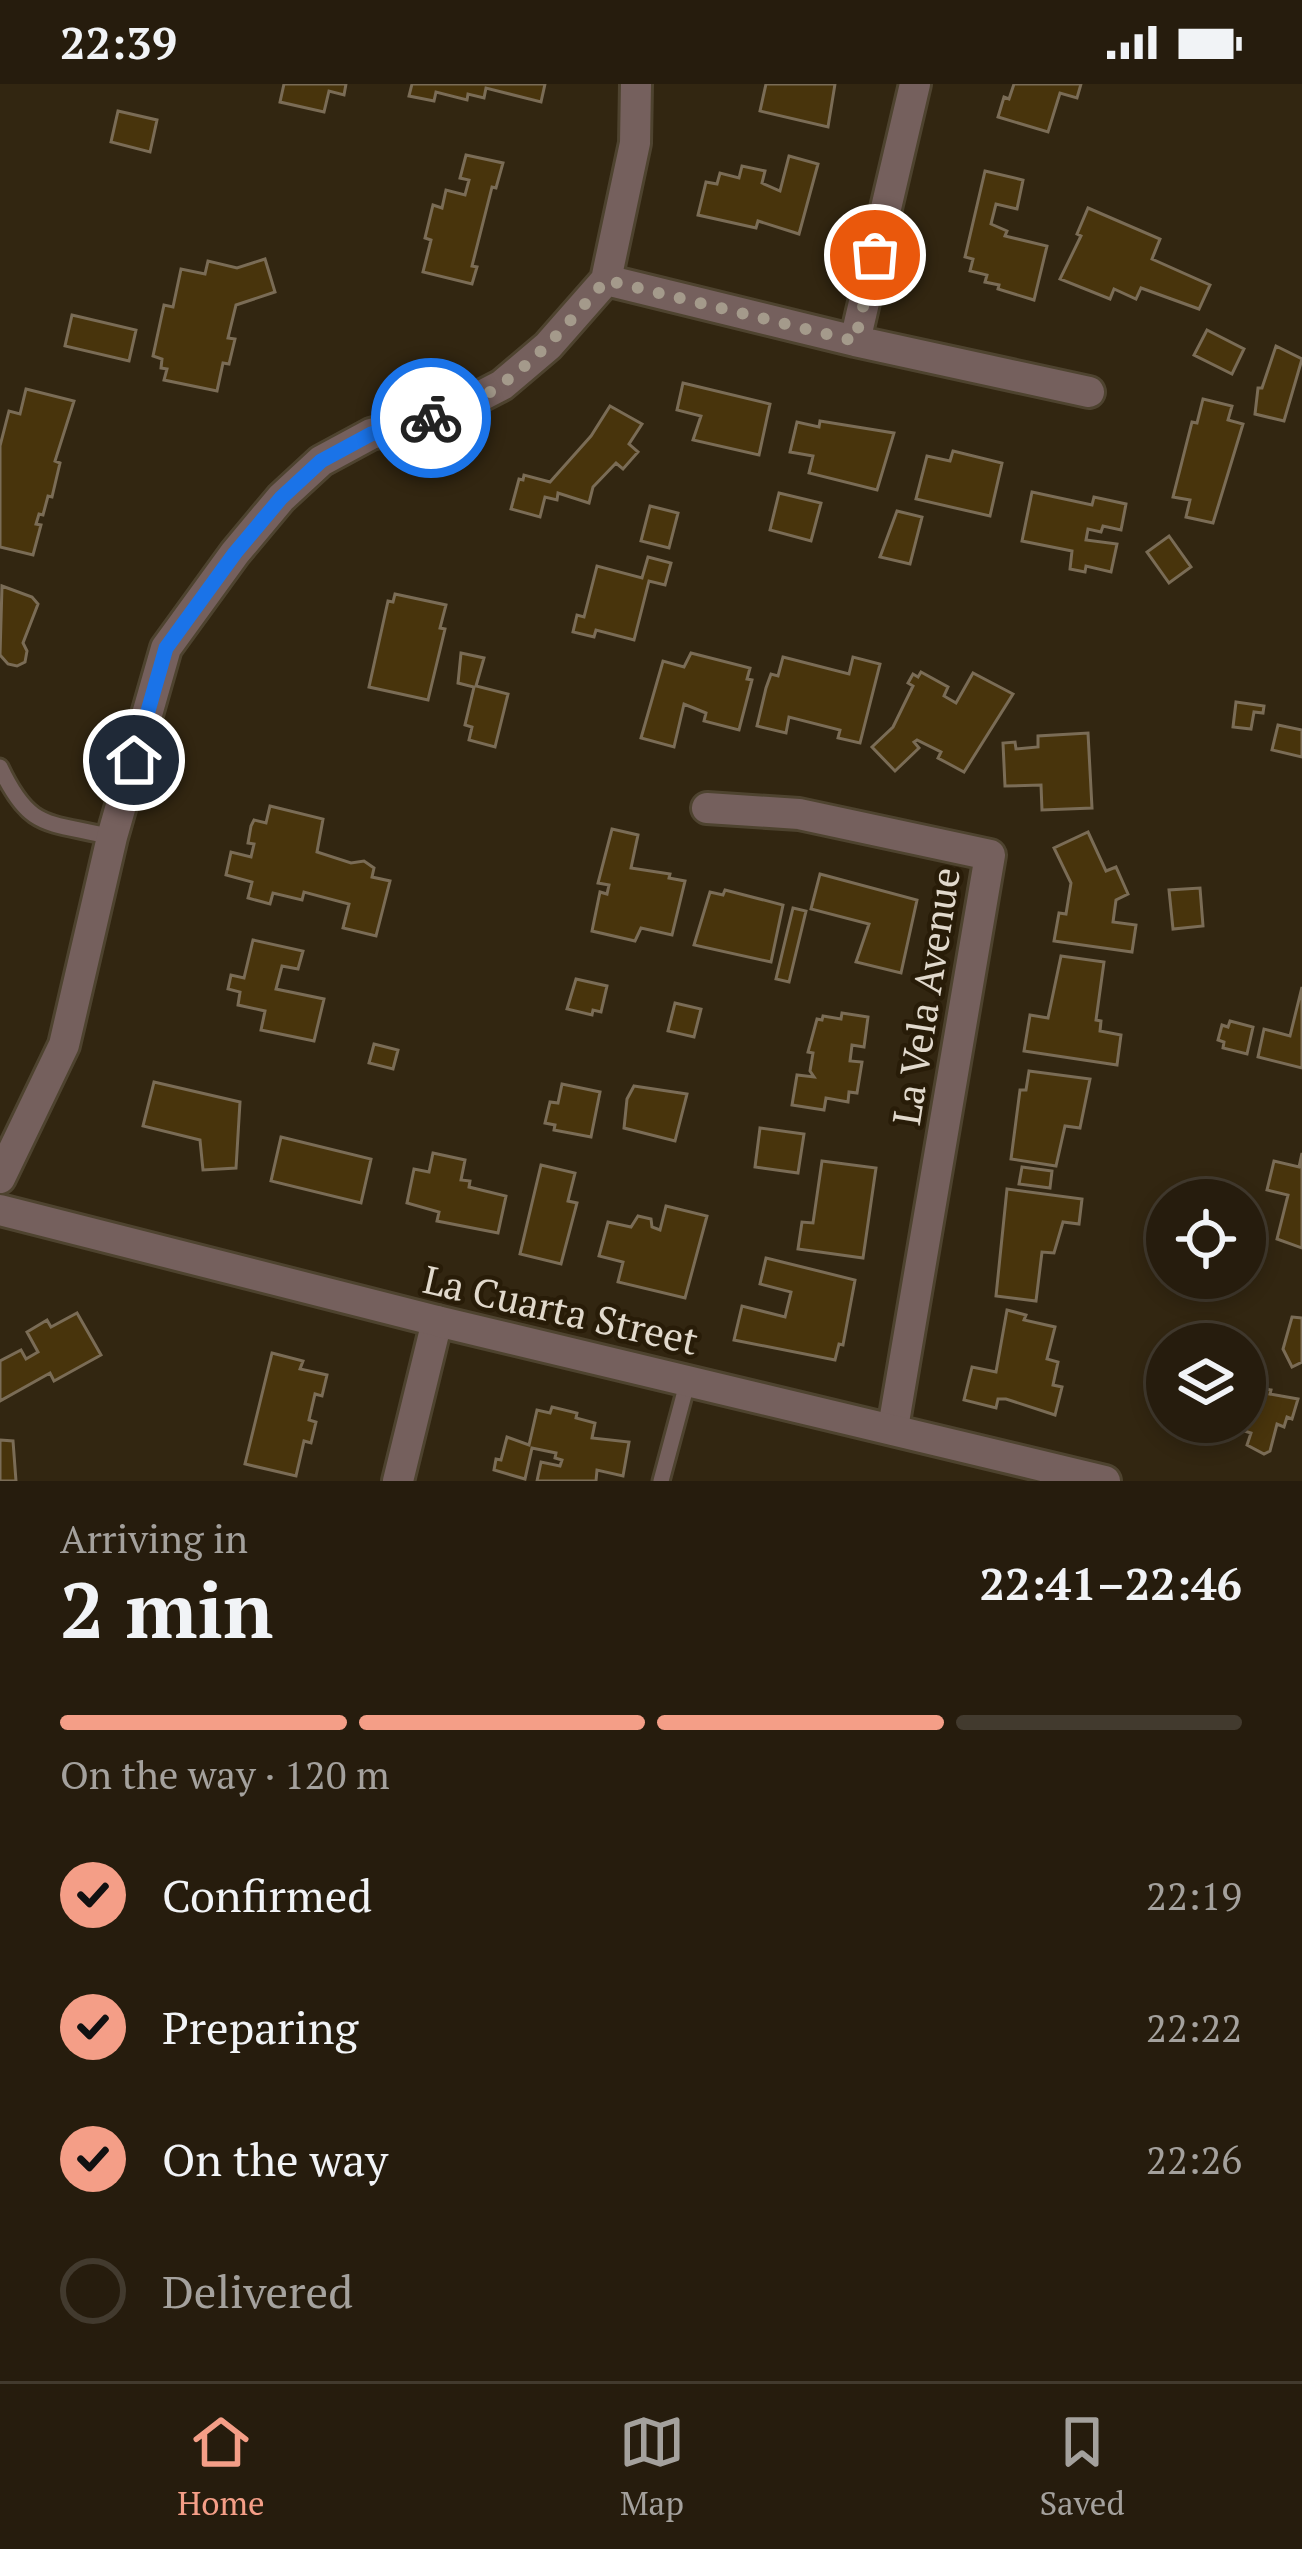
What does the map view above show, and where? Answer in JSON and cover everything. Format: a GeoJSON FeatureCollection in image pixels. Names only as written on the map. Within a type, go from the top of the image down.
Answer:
{"type":"FeatureCollection","features":[{"type":"Feature","properties":{"kind":"street"},"geometry":{"type":"LineString","coordinates":[[0,1178],[64,1045],[112,837],[166,648],[235,553],[281,498],[321,461],[371,434],[446,414],[502,385],[548,346],[606,280],[635,143],[636,84]]}},
{"type":"Feature","properties":{"kind":"street"},"geometry":{"type":"LineString","coordinates":[[855,341],[915,84]]}},
{"type":"Feature","properties":{"kind":"street"},"geometry":{"type":"LineString","coordinates":[[606,280],[1089,392]]}},
{"type":"Feature","properties":{"kind":"street","name":"La Vela Avenue"},"geometry":{"type":"LineString","coordinates":[[707,808],[800,814],[989,855],[893,1428]]}},
{"type":"Feature","properties":{"kind":"street","name":"La Cuarta Street"},"geometry":{"type":"LineString","coordinates":[[0,1210],[437,1321],[1105,1481]]}},
{"type":"Feature","properties":{"kind":"street"},"geometry":{"type":"LineString","coordinates":[[398,1481],[437,1321]]}},
{"type":"Feature","properties":{"kind":"lane"},"geometry":{"type":"LineString","coordinates":[[0,767],[23,810],[36,819],[112,837]]}},
{"type":"Feature","properties":{"kind":"lane"},"geometry":{"type":"LineString","coordinates":[[662,1481],[688,1380]]}},
{"type":"Feature","properties":{"kind":"building"},"geometry":{"type":"Polygon","coordinates":[[[284,84],[346,84],[344,95],[329,91],[324,112],[280,102],[284,84]]]}},
{"type":"Feature","properties":{"kind":"building"},"geometry":{"type":"Polygon","coordinates":[[[412,84],[545,84],[541,102],[486,88],[484,98],[468,94],[467,100],[436,92],[434,101],[409,96],[412,84]]]}},
{"type":"Feature","properties":{"kind":"building"},"geometry":{"type":"Polygon","coordinates":[[[766,84],[835,84],[828,127],[760,111],[766,84]]]}},
{"type":"Feature","properties":{"kind":"building"},"geometry":{"type":"Polygon","coordinates":[[[1014,84],[1081,84],[1077,98],[1060,93],[1048,132],[998,117],[1014,84]]]}},
{"type":"Feature","properties":{"kind":"building"},"geometry":{"type":"Polygon","coordinates":[[[118,111],[157,120],[150,152],[111,142],[118,111]]]}},
{"type":"Feature","properties":{"kind":"building"},"geometry":{"type":"Polygon","coordinates":[[[466,155],[503,163],[496,188],[492,187],[472,266],[477,267],[472,284],[423,272],[433,205],[442,208],[446,190],[465,195],[469,180],[460,178],[466,155]]]}},
{"type":"Feature","properties":{"kind":"building"},"geometry":{"type":"Polygon","coordinates":[[[789,156],[818,164],[799,234],[758,221],[756,228],[698,215],[706,182],[717,184],[720,173],[739,178],[742,166],[765,171],[762,183],[780,191],[789,156]]]}},
{"type":"Feature","properties":{"kind":"building"},"geometry":{"type":"Polygon","coordinates":[[[985,171],[1023,180],[1017,209],[996,204],[991,224],[1007,231],[1005,236],[1047,246],[1034,300],[998,289],[999,285],[985,282],[987,275],[970,271],[973,259],[965,257],[985,171]]]}},
{"type":"Feature","properties":{"kind":"building"},"geometry":{"type":"Polygon","coordinates":[[[1088,208],[1160,239],[1152,259],[1210,285],[1199,309],[1141,288],[1136,299],[1114,289],[1110,299],[1060,279],[1081,236],[1077,234],[1088,208]]]}},
{"type":"Feature","properties":{"kind":"building"},"geometry":{"type":"Polygon","coordinates":[[[265,259],[275,292],[236,305],[228,338],[235,339],[217,391],[164,380],[167,369],[161,368],[162,359],[153,356],[164,305],[173,307],[181,269],[205,274],[208,261],[237,268],[265,259]]]}},
{"type":"Feature","properties":{"kind":"building"},"geometry":{"type":"Polygon","coordinates":[[[72,315],[136,330],[129,361],[65,346],[72,315]]]}},
{"type":"Feature","properties":{"kind":"building"},"geometry":{"type":"Polygon","coordinates":[[[1207,330],[1244,349],[1232,374],[1194,355],[1207,330]]]}},
{"type":"Feature","properties":{"kind":"building"},"geometry":{"type":"Polygon","coordinates":[[[1276,346],[1302,359],[1284,421],[1255,414],[1258,388],[1262,388],[1276,346]]]}},
{"type":"Feature","properties":{"kind":"building"},"geometry":{"type":"Polygon","coordinates":[[[683,383],[770,404],[759,455],[693,440],[701,416],[677,410],[683,383]]]}},
{"type":"Feature","properties":{"kind":"building"},"geometry":{"type":"Polygon","coordinates":[[[26,389],[74,401],[55,461],[60,463],[52,497],[48,496],[36,524],[41,525],[33,555],[0,547],[0,446],[9,411],[20,414],[26,389]]]}},
{"type":"Feature","properties":{"kind":"building"},"geometry":{"type":"Polygon","coordinates":[[[1203,399],[1232,406],[1228,420],[1243,424],[1213,523],[1186,517],[1190,500],[1173,497],[1192,422],[1197,423],[1203,399]]]}},
{"type":"Feature","properties":{"kind":"building"},"geometry":{"type":"Polygon","coordinates":[[[610,406],[642,424],[629,444],[638,452],[623,469],[616,463],[593,487],[589,503],[558,493],[557,500],[545,497],[540,517],[511,509],[519,479],[524,475],[550,482],[591,436],[610,406]]]}},
{"type":"Feature","properties":{"kind":"building"},"geometry":{"type":"Polygon","coordinates":[[[820,421],[894,433],[877,490],[809,473],[813,456],[790,452],[797,422],[819,427],[820,421]]]}},
{"type":"Feature","properties":{"kind":"building"},"geometry":{"type":"Polygon","coordinates":[[[953,451],[1002,463],[990,516],[916,499],[927,456],[950,461],[953,451]]]}},
{"type":"Feature","properties":{"kind":"building"},"geometry":{"type":"Polygon","coordinates":[[[1032,492],[1092,505],[1094,497],[1126,504],[1121,530],[1088,529],[1086,540],[1117,544],[1111,572],[1086,566],[1085,572],[1070,569],[1072,551],[1022,541],[1032,492]]]}},
{"type":"Feature","properties":{"kind":"building"},"geometry":{"type":"Polygon","coordinates":[[[779,493],[821,503],[811,541],[770,530],[779,493]]]}},
{"type":"Feature","properties":{"kind":"building"},"geometry":{"type":"Polygon","coordinates":[[[650,506],[678,513],[669,548],[641,541],[650,506]]]}},
{"type":"Feature","properties":{"kind":"building"},"geometry":{"type":"Polygon","coordinates":[[[897,511],[922,517],[910,564],[880,557],[897,511]]]}},
{"type":"Feature","properties":{"kind":"building"},"geometry":{"type":"Polygon","coordinates":[[[1169,536],[1191,567],[1169,583],[1147,552],[1169,536]]]}},
{"type":"Feature","properties":{"kind":"building"},"geometry":{"type":"Polygon","coordinates":[[[648,557],[671,563],[665,585],[649,581],[634,640],[596,630],[594,637],[573,632],[577,615],[584,617],[597,566],[642,578],[648,557]]]}},
{"type":"Feature","properties":{"kind":"building"},"geometry":{"type":"Polygon","coordinates":[[[2,586],[38,604],[23,643],[25,662],[17,666],[0,655],[2,586]]]}},
{"type":"Feature","properties":{"kind":"building"},"geometry":{"type":"Polygon","coordinates":[[[395,594],[446,605],[428,700],[369,687],[388,601],[393,602],[395,594]]]}},
{"type":"Feature","properties":{"kind":"building"},"geometry":{"type":"Polygon","coordinates":[[[461,653],[484,658],[476,686],[508,694],[495,747],[469,740],[472,727],[465,725],[474,687],[458,683],[461,653]]]}},
{"type":"Feature","properties":{"kind":"building"},"geometry":{"type":"Polygon","coordinates":[[[691,653],[750,668],[747,679],[752,680],[739,730],[704,721],[706,713],[684,704],[674,747],[641,738],[663,661],[684,667],[691,653]]]}},
{"type":"Feature","properties":{"kind":"building"},"geometry":{"type":"Polygon","coordinates":[[[783,657],[849,674],[853,657],[880,664],[860,743],[838,738],[840,730],[789,717],[786,733],[757,726],[771,674],[778,676],[783,657]]]}},
{"type":"Feature","properties":{"kind":"building"},"geometry":{"type":"Polygon","coordinates":[[[921,672],[948,687],[944,696],[956,703],[973,673],[1013,694],[964,772],[917,740],[919,748],[895,771],[872,747],[893,727],[913,686],[908,683],[913,674],[918,677],[921,672]]]}},
{"type":"Feature","properties":{"kind":"building"},"geometry":{"type":"Polygon","coordinates":[[[1236,702],[1264,706],[1263,713],[1254,712],[1251,729],[1233,727],[1236,702]]]}},
{"type":"Feature","properties":{"kind":"building"},"geometry":{"type":"Polygon","coordinates":[[[1278,725],[1302,730],[1302,757],[1272,750],[1278,725]]]}},
{"type":"Feature","properties":{"kind":"building"},"geometry":{"type":"Polygon","coordinates":[[[1088,733],[1092,808],[1042,810],[1041,785],[1005,786],[1003,743],[1015,742],[1016,749],[1038,747],[1038,736],[1088,733]]]}},
{"type":"Feature","properties":{"kind":"building"},"geometry":{"type":"Polygon","coordinates":[[[270,806],[323,819],[317,852],[351,863],[364,861],[374,868],[372,877],[390,881],[376,936],[343,928],[349,904],[304,892],[302,900],[273,893],[270,904],[248,898],[252,882],[226,875],[231,852],[251,857],[251,826],[254,820],[266,823],[270,806]]]}},
{"type":"Feature","properties":{"kind":"building"},"geometry":{"type":"Polygon","coordinates":[[[612,829],[638,835],[631,868],[685,881],[672,935],[641,928],[635,941],[592,931],[600,892],[607,894],[609,885],[598,883],[612,829]]]}},
{"type":"Feature","properties":{"kind":"building"},"geometry":{"type":"Polygon","coordinates":[[[1088,832],[1106,871],[1116,867],[1128,894],[1116,900],[1113,922],[1136,925],[1132,952],[1054,941],[1059,913],[1066,914],[1071,883],[1054,848],[1088,832]]]}},
{"type":"Feature","properties":{"kind":"building"},"geometry":{"type":"Polygon","coordinates":[[[820,874],[917,900],[901,973],[856,962],[869,924],[811,909],[820,874]]]}},
{"type":"Feature","properties":{"kind":"building"},"geometry":{"type":"Polygon","coordinates":[[[1200,888],[1203,926],[1173,929],[1169,890],[1200,888]]]}},
{"type":"Feature","properties":{"kind":"building"},"geometry":{"type":"Polygon","coordinates":[[[725,890],[783,905],[771,962],[694,945],[710,892],[723,895],[725,890]]]}},
{"type":"Feature","properties":{"kind":"building"},"geometry":{"type":"Polygon","coordinates":[[[793,908],[806,911],[789,982],[776,979],[793,908]]]}},
{"type":"Feature","properties":{"kind":"building"},"geometry":{"type":"Polygon","coordinates":[[[253,940],[303,951],[298,969],[282,966],[276,989],[324,999],[314,1041],[261,1030],[265,1011],[238,1005],[240,992],[228,989],[231,975],[244,978],[253,940]]]}},
{"type":"Feature","properties":{"kind":"building"},"geometry":{"type":"Polygon","coordinates":[[[1061,956],[1104,962],[1096,1020],[1101,1021],[1100,1031],[1121,1035],[1117,1065],[1024,1051],[1030,1015],[1048,1018],[1061,956]]]}},
{"type":"Feature","properties":{"kind":"building"},"geometry":{"type":"Polygon","coordinates":[[[576,979],[607,986],[601,1012],[593,1010],[592,1015],[567,1009],[576,979]]]}},
{"type":"Feature","properties":{"kind":"building"},"geometry":{"type":"Polygon","coordinates":[[[1302,987],[1302,1068],[1258,1057],[1264,1029],[1290,1036],[1302,987]]]}},
{"type":"Feature","properties":{"kind":"building"},"geometry":{"type":"Polygon","coordinates":[[[675,1003],[701,1009],[694,1037],[668,1031],[675,1003]]]}},
{"type":"Feature","properties":{"kind":"building"},"geometry":{"type":"Polygon","coordinates":[[[842,1013],[868,1017],[864,1047],[852,1045],[850,1061],[862,1062],[857,1093],[849,1092],[848,1102],[826,1098],[824,1110],[792,1105],[797,1075],[814,1077],[810,1071],[813,1053],[808,1052],[817,1019],[841,1019],[842,1013]]]}},
{"type":"Feature","properties":{"kind":"building"},"geometry":{"type":"Polygon","coordinates":[[[1230,1021],[1253,1027],[1247,1054],[1223,1048],[1224,1042],[1218,1040],[1222,1025],[1228,1027],[1230,1021]]]}},
{"type":"Feature","properties":{"kind":"building"},"geometry":{"type":"Polygon","coordinates":[[[374,1044],[398,1050],[393,1069],[369,1063],[374,1044]]]}},
{"type":"Feature","properties":{"kind":"building"},"geometry":{"type":"Polygon","coordinates":[[[1029,1071],[1090,1079],[1080,1128],[1065,1126],[1056,1166],[1011,1159],[1020,1090],[1026,1090],[1029,1071]]]}},
{"type":"Feature","properties":{"kind":"building"},"geometry":{"type":"Polygon","coordinates":[[[154,1082],[240,1102],[236,1168],[203,1170],[200,1140],[143,1126],[154,1082]]]}},
{"type":"Feature","properties":{"kind":"building"},"geometry":{"type":"Polygon","coordinates":[[[562,1084],[600,1092],[591,1137],[554,1130],[555,1125],[545,1123],[550,1102],[558,1103],[562,1084]]]}},
{"type":"Feature","properties":{"kind":"building"},"geometry":{"type":"Polygon","coordinates":[[[634,1086],[687,1094],[675,1141],[624,1128],[627,1099],[634,1086]]]}},
{"type":"Feature","properties":{"kind":"building"},"geometry":{"type":"Polygon","coordinates":[[[760,1128],[804,1134],[798,1173],[755,1167],[760,1128]]]}},
{"type":"Feature","properties":{"kind":"building"},"geometry":{"type":"Polygon","coordinates":[[[281,1137],[371,1159],[361,1203],[271,1181],[281,1137]]]}},
{"type":"Feature","properties":{"kind":"building"},"geometry":{"type":"Polygon","coordinates":[[[433,1153],[465,1160],[461,1180],[470,1181],[469,1187],[506,1196],[498,1233],[437,1221],[439,1212],[407,1203],[414,1169],[429,1172],[433,1153]]]}},
{"type":"Feature","properties":{"kind":"building"},"geometry":{"type":"Polygon","coordinates":[[[1302,1153],[1302,1248],[1277,1239],[1288,1195],[1267,1190],[1274,1161],[1299,1167],[1302,1153]]]}},
{"type":"Feature","properties":{"kind":"building"},"geometry":{"type":"Polygon","coordinates":[[[822,1161],[876,1168],[863,1258],[798,1249],[802,1222],[813,1223],[822,1161]]]}},
{"type":"Feature","properties":{"kind":"building"},"geometry":{"type":"Polygon","coordinates":[[[541,1165],[575,1173],[568,1201],[577,1203],[561,1264],[520,1254],[541,1165]]]}},
{"type":"Feature","properties":{"kind":"building"},"geometry":{"type":"Polygon","coordinates":[[[1022,1167],[1052,1171],[1050,1188],[1019,1184],[1022,1167]]]}},
{"type":"Feature","properties":{"kind":"building"},"geometry":{"type":"Polygon","coordinates":[[[1007,1189],[1082,1199],[1079,1224],[1063,1222],[1054,1253],[1042,1252],[1036,1301],[996,1296],[1007,1189]]]}},
{"type":"Feature","properties":{"kind":"building"},"geometry":{"type":"Polygon","coordinates":[[[666,1206],[707,1216],[685,1298],[618,1282],[623,1262],[599,1256],[608,1222],[631,1227],[638,1216],[651,1219],[652,1227],[660,1230],[666,1206]]]}},
{"type":"Feature","properties":{"kind":"building"},"geometry":{"type":"Polygon","coordinates":[[[766,1258],[855,1280],[843,1345],[839,1344],[835,1360],[734,1340],[742,1306],[785,1317],[791,1292],[760,1284],[766,1258]]]}},
{"type":"Feature","properties":{"kind":"building"},"geometry":{"type":"Polygon","coordinates":[[[1007,1310],[1026,1315],[1024,1320],[1055,1327],[1047,1359],[1058,1362],[1053,1385],[1062,1387],[1055,1415],[1006,1399],[998,1399],[996,1408],[964,1400],[972,1367],[996,1372],[1007,1310]]]}},
{"type":"Feature","properties":{"kind":"building"},"geometry":{"type":"Polygon","coordinates":[[[77,1313],[101,1355],[54,1381],[50,1373],[0,1401],[0,1361],[21,1350],[26,1359],[38,1352],[27,1332],[47,1320],[51,1327],[77,1313]]]}},
{"type":"Feature","properties":{"kind":"building"},"geometry":{"type":"Polygon","coordinates":[[[1292,1317],[1302,1318],[1302,1362],[1292,1367],[1283,1349],[1292,1317]]]}},
{"type":"Feature","properties":{"kind":"building"},"geometry":{"type":"Polygon","coordinates":[[[272,1353],[303,1361],[300,1369],[327,1375],[322,1396],[315,1394],[309,1420],[316,1422],[311,1443],[304,1441],[296,1476],[245,1464],[272,1353]]]}},
{"type":"Feature","properties":{"kind":"building"},"geometry":{"type":"Polygon","coordinates":[[[1266,1389],[1270,1394],[1298,1399],[1292,1419],[1287,1417],[1284,1427],[1277,1424],[1270,1451],[1264,1454],[1247,1445],[1266,1443],[1266,1389]]]}},
{"type":"Feature","properties":{"kind":"building"},"geometry":{"type":"Polygon","coordinates":[[[552,1407],[595,1423],[592,1438],[629,1442],[623,1476],[597,1470],[596,1481],[537,1481],[541,1462],[560,1466],[562,1460],[555,1458],[556,1453],[532,1448],[525,1479],[494,1470],[507,1437],[529,1445],[537,1410],[550,1413],[552,1407]]]}},
{"type":"Feature","properties":{"kind":"building"},"geometry":{"type":"Polygon","coordinates":[[[0,1440],[13,1441],[16,1481],[0,1481],[0,1440]]]}},
{"type":"Feature","properties":{"kind":"way so far"},"geometry":{"type":"LineString","coordinates":[[431,418],[502,385],[548,346],[606,280],[855,341],[875,255]]}},
{"type":"Feature","properties":{"kind":"route"},"geometry":{"type":"LineString","coordinates":[[134,760],[166,648],[281,498],[321,461],[371,434],[431,418]]}}]}
